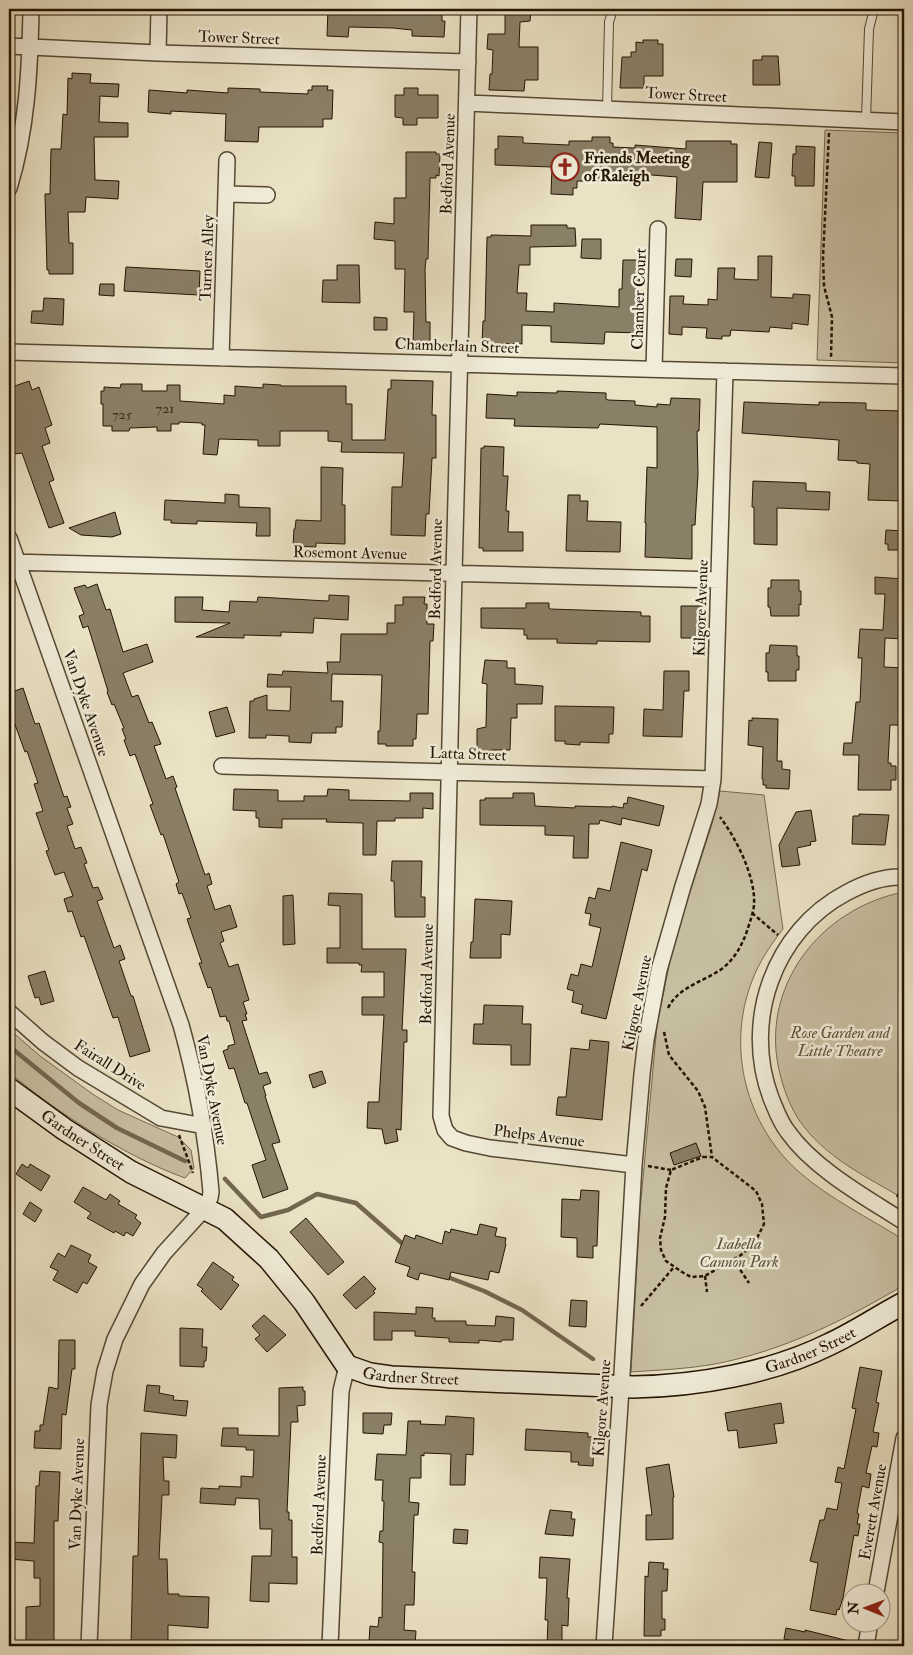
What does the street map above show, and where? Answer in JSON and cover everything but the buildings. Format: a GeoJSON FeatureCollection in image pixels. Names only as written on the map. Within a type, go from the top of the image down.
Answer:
{"type":"FeatureCollection","features":[{"type":"Feature","properties":{"kind":"street"},"geometry":{"type":"LineString","coordinates":[[9,188],[24,126],[31,9]]}},
{"type":"Feature","properties":{"kind":"street"},"geometry":{"type":"LineString","coordinates":[[158,53],[159,9]]}},
{"type":"Feature","properties":{"kind":"street","name":"Bedford Avenue"},"geometry":{"type":"LineString","coordinates":[[445,1130],[441,1116],[469,9]]}},
{"type":"Feature","properties":{"kind":"street","name":"Tower Street"},"geometry":{"type":"LineString","coordinates":[[9,46],[158,53],[468,62]]}},
{"type":"Feature","properties":{"kind":"street","name":"Tower Street"},"geometry":{"type":"LineString","coordinates":[[467,104],[562,104],[607,109],[904,122]]}},
{"type":"Feature","properties":{"kind":"street","name":"Turners Alley"},"geometry":{"type":"LineString","coordinates":[[221,358],[227,160]]}},
{"type":"Feature","properties":{"kind":"street"},"geometry":{"type":"LineString","coordinates":[[226,194],[266,195]]}},
{"type":"Feature","properties":{"kind":"street","name":"Chamber Court"},"geometry":{"type":"LineString","coordinates":[[654,369],[658,229]]}},
{"type":"Feature","properties":{"kind":"street","name":"Chamberlain Street"},"geometry":{"type":"LineString","coordinates":[[9,352],[904,376]]}},
{"type":"Feature","properties":{"kind":"street","name":"Kilgore Avenue"},"geometry":{"type":"LineString","coordinates":[[604,1646],[634,1165],[643,1063],[659,970],[709,804],[712,779],[720,580],[725,371]]}},
{"type":"Feature","properties":{"kind":"street","name":"Van Dyke Avenue"},"geometry":{"type":"LineString","coordinates":[[9,538],[13,562],[181,1025],[204,1126],[211,1192],[205,1208],[164,1253],[142,1284],[115,1339],[105,1371],[99,1405],[89,1646]]}},
{"type":"Feature","properties":{"kind":"street","name":"Rosemont Avenue"},"geometry":{"type":"LineString","coordinates":[[13,562],[720,580]]}},
{"type":"Feature","properties":{"kind":"street","name":"Latta Street"},"geometry":{"type":"LineString","coordinates":[[222,766],[712,779]]}},
{"type":"Feature","properties":{"kind":"street"},"geometry":{"type":"LineString","coordinates":[[904,877],[886,878],[853,889],[834,899],[816,912],[803,925],[788,945],[776,967],[762,1011],[760,1036],[762,1063],[768,1088],[777,1113],[788,1132],[824,1168],[904,1222]]}},
{"type":"Feature","properties":{"kind":"street","name":"Fairall Drive"},"geometry":{"type":"LineString","coordinates":[[9,1012],[43,1042],[78,1068],[161,1118],[204,1126]]}},
{"type":"Feature","properties":{"kind":"street","name":"Gardner Street"},"geometry":{"type":"LineString","coordinates":[[9,1089],[64,1129],[131,1172],[224,1218],[269,1259],[304,1302],[347,1366],[370,1374],[391,1377],[621,1387],[664,1387],[742,1374],[769,1366],[830,1344],[904,1303]]}},
{"type":"Feature","properties":{"kind":"street","name":"Phelps Avenue"},"geometry":{"type":"LineString","coordinates":[[445,1130],[452,1138],[490,1148],[634,1165]]}},
{"type":"Feature","properties":{"kind":"street","name":"Bedford Avenue"},"geometry":{"type":"LineString","coordinates":[[330,1646],[341,1391],[347,1366]]}},
{"type":"Feature","properties":{"kind":"street","name":"Everett Avenue"},"geometry":{"type":"LineString","coordinates":[[878,1582],[904,1438]]}},
{"type":"Feature","properties":{"kind":"street"},"geometry":{"type":"LineString","coordinates":[[866,1646],[868,1632]]}},
{"type":"Feature","properties":{"kind":"lane"},"geometry":{"type":"LineString","coordinates":[[607,109],[609,22],[613,9]]}},
{"type":"Feature","properties":{"kind":"lane"},"geometry":{"type":"LineString","coordinates":[[866,120],[869,29],[874,9]]}},
{"type":"Feature","properties":{"kind":"path"},"geometry":{"type":"LineString","coordinates":[[830,132],[823,258],[824,286],[832,317],[830,358]]}},
{"type":"Feature","properties":{"kind":"path"},"geometry":{"type":"LineString","coordinates":[[667,1012],[678,993],[724,967],[741,949],[752,913],[754,903],[752,889],[741,850],[732,832],[709,804]]}},
{"type":"Feature","properties":{"kind":"path"},"geometry":{"type":"LineString","coordinates":[[752,913],[778,935]]}},
{"type":"Feature","properties":{"kind":"path"},"geometry":{"type":"LineString","coordinates":[[663,1029],[669,1055],[698,1091],[705,1107],[712,1157]]}},
{"type":"Feature","properties":{"kind":"path"},"geometry":{"type":"LineString","coordinates":[[634,1165],[671,1170],[703,1157],[712,1157],[756,1191],[762,1204],[764,1224],[754,1244],[705,1276],[691,1277],[666,1261],[660,1250],[660,1238],[665,1217],[666,1188],[671,1170]]}},
{"type":"Feature","properties":{"kind":"path"},"geometry":{"type":"LineString","coordinates":[[897,1197],[904,1184]]}},
{"type":"Feature","properties":{"kind":"path"},"geometry":{"type":"LineString","coordinates":[[733,1259],[750,1283]]}},
{"type":"Feature","properties":{"kind":"path"},"geometry":{"type":"LineString","coordinates":[[639,1311],[642,1304],[674,1267]]}},
{"type":"Feature","properties":{"kind":"path"},"geometry":{"type":"LineString","coordinates":[[705,1276],[707,1292]]}},
{"type":"Feature","properties":{"kind":"green space"},"geometry":{"type":"Polygon","coordinates":[[[825,130],[904,133],[904,363],[817,360],[825,130]]]}},
{"type":"Feature","properties":{"kind":"green space","name":"Isabella Cannon Park"},"geometry":{"type":"Polygon","coordinates":[[[720,791],[764,795],[783,929],[758,967],[744,1007],[741,1032],[741,1058],[746,1084],[754,1109],[766,1132],[781,1153],[799,1172],[837,1200],[904,1240],[904,1285],[813,1333],[765,1351],[704,1366],[631,1372],[640,1211],[657,1025],[672,951],[712,824],[720,791]]]}},
{"type":"Feature","properties":{"kind":"green space","name":"Rose Garden and Little Theatre"},"geometry":{"type":"Polygon","coordinates":[[[904,892],[904,1199],[847,1165],[809,1133],[796,1115],[785,1092],[780,1074],[776,1042],[778,1012],[787,983],[802,957],[822,934],[846,915],[874,901],[904,892]]]}},
{"type":"Feature","properties":{"kind":"green space"},"geometry":{"type":"Polygon","coordinates":[[[9,1029],[40,1056],[94,1095],[118,1110],[178,1137],[191,1150],[194,1168],[185,1178],[140,1158],[92,1132],[27,1087],[9,1072],[9,1029]]]}},
{"type":"Feature","properties":{"kind":"waterway"},"geometry":{"type":"LineString","coordinates":[[9,1046],[79,1103],[117,1128],[185,1161]]}},
{"type":"Feature","properties":{"kind":"waterway"},"geometry":{"type":"LineString","coordinates":[[225,1179],[261,1217],[288,1210],[317,1194],[356,1203],[405,1246]]}},
{"type":"Feature","properties":{"kind":"waterway"},"geometry":{"type":"LineString","coordinates":[[445,1276],[484,1291],[522,1310],[593,1359]]}},
{"type":"Feature","properties":{"kind":"place","name":"Friends Meeting of Raleigh"},"geometry":{"type":"Point","coordinates":[565,167]}}]}
